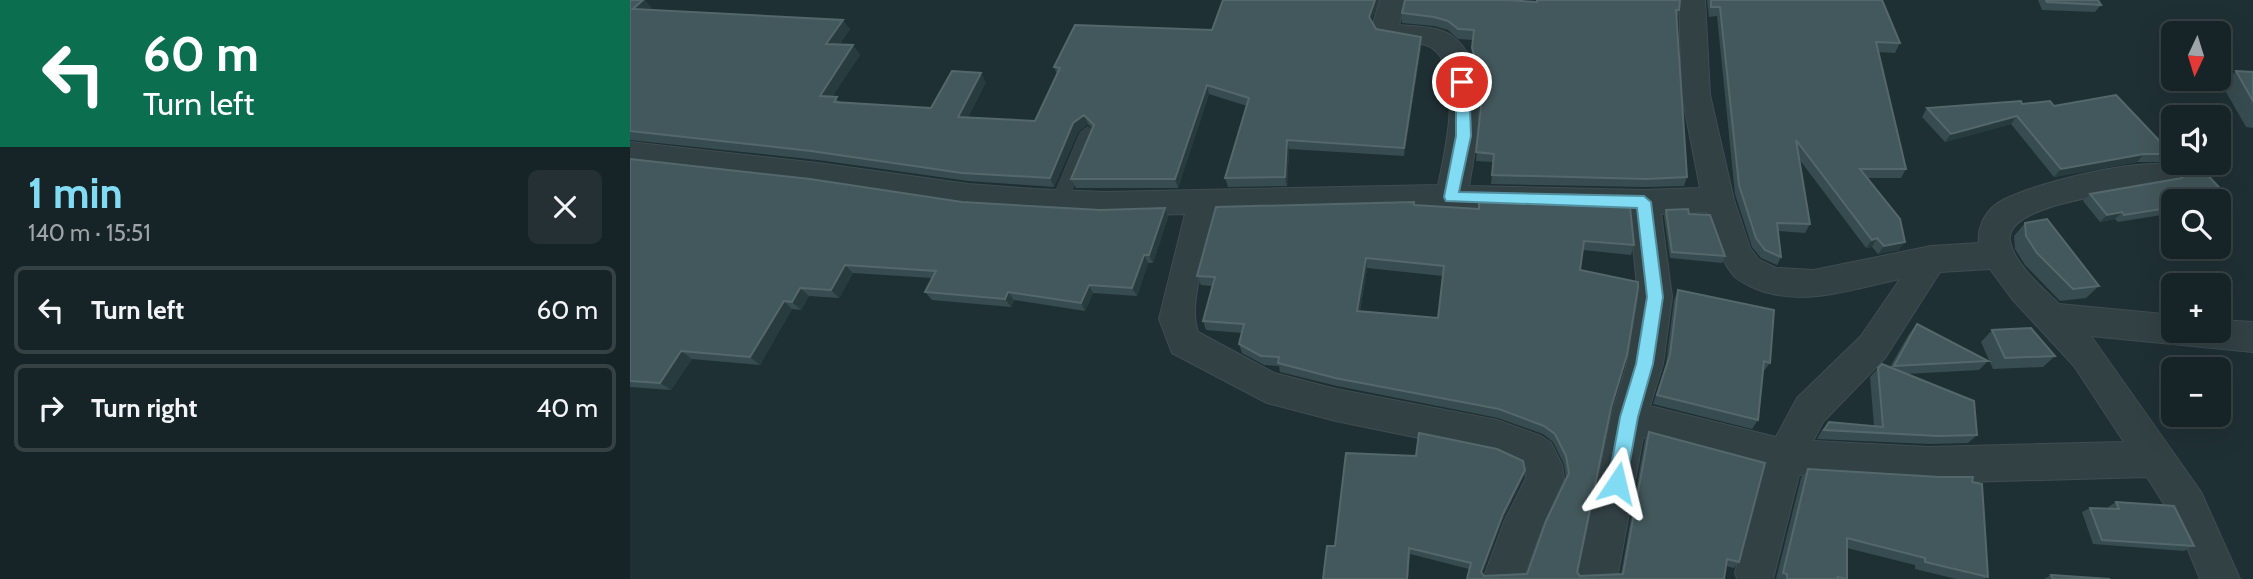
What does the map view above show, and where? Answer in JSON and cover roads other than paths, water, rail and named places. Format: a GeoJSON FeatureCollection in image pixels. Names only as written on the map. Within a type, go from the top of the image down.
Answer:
{"type":"FeatureCollection","features":[{"type":"Feature","properties":{"kind":"street"},"geometry":{"type":"LineString","coordinates":[[1393,0],[1385,27],[1388,31],[1443,41],[1457,58],[1462,82],[1464,136],[1451,197]]}},
{"type":"Feature","properties":{"kind":"street"},"geometry":{"type":"LineString","coordinates":[[1692,0],[1696,95],[1718,200],[1736,253],[1747,270],[1772,281],[1814,284],[1931,259],[1998,256]]}},
{"type":"Feature","properties":{"kind":"street"},"geometry":{"type":"LineString","coordinates":[[630,153],[818,174],[968,196],[1059,202],[1451,197],[1644,202],[1718,200]]}},
{"type":"Feature","properties":{"kind":"street"},"geometry":{"type":"LineString","coordinates":[[2161,174],[2058,191],[2007,213],[1995,227],[1993,242],[1998,256],[2049,317],[2076,343],[2156,459],[2194,516],[2220,579]]}},
{"type":"Feature","properties":{"kind":"street"},"geometry":{"type":"LineString","coordinates":[[1204,202],[1176,320],[1184,342],[1267,387],[1336,405],[1497,438],[1528,447],[1538,454],[1544,465],[1545,479],[1524,522],[1503,579]]}},
{"type":"Feature","properties":{"kind":"street"},"geometry":{"type":"LineString","coordinates":[[1597,579],[1629,417],[1645,364],[1655,297],[1644,202]]}},
{"type":"Feature","properties":{"kind":"street"},"geometry":{"type":"LineString","coordinates":[[1755,573],[1785,457],[1810,410],[1873,347],[1931,259]]}},
{"type":"Feature","properties":{"kind":"street"},"geometry":{"type":"LineString","coordinates":[[2049,317],[2161,329]]}},
{"type":"Feature","properties":{"kind":"street"},"geometry":{"type":"LineString","coordinates":[[2231,335],[2253,337]]}},
{"type":"Feature","properties":{"kind":"street"},"geometry":{"type":"LineString","coordinates":[[1629,417],[1785,457],[1929,465],[2156,459]]}},
{"type":"Feature","properties":{"kind":"lane"},"geometry":{"type":"LineString","coordinates":[[1059,202],[1088,133]]}}]}
